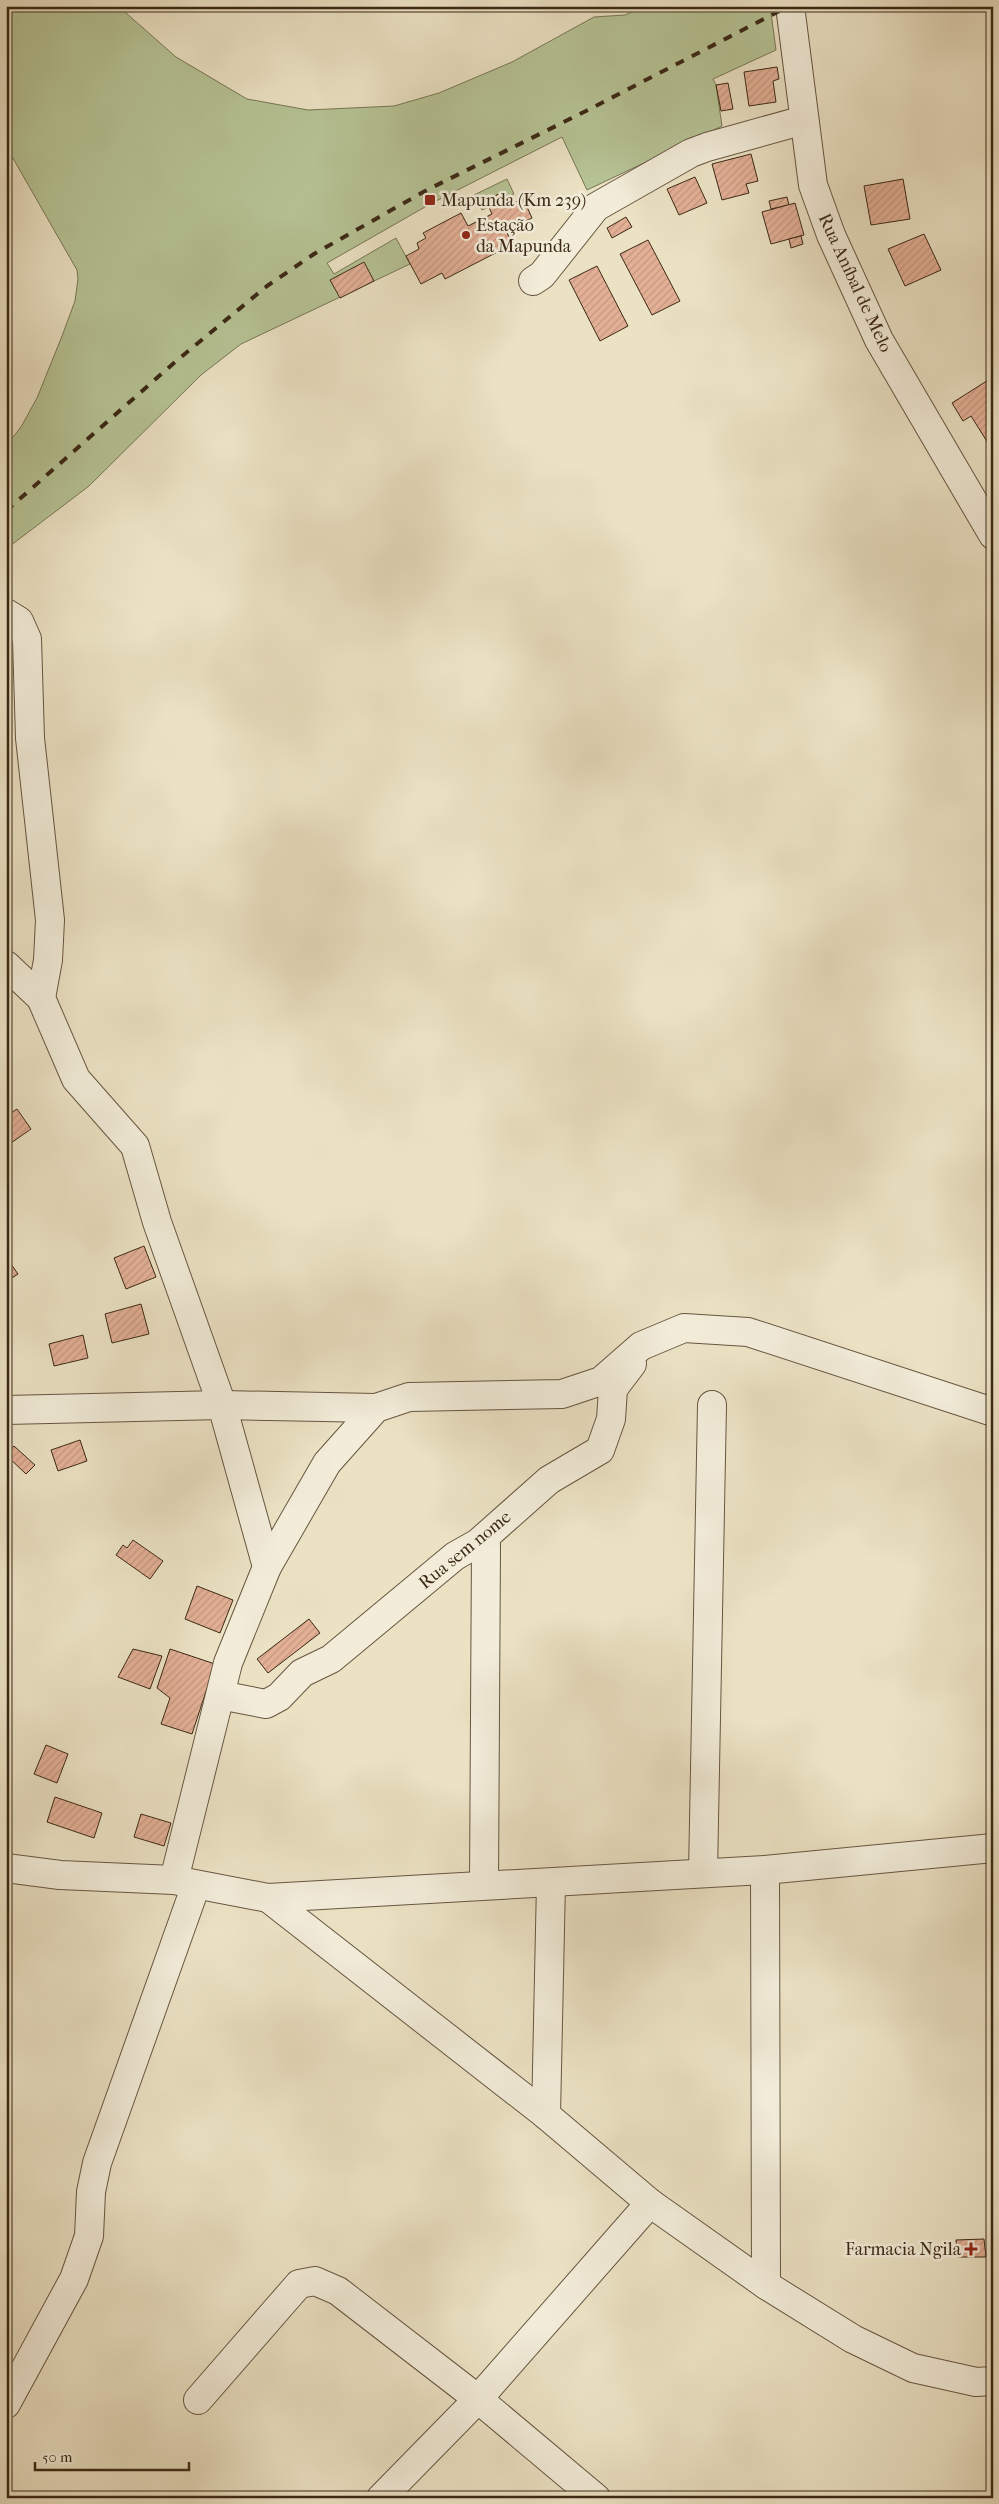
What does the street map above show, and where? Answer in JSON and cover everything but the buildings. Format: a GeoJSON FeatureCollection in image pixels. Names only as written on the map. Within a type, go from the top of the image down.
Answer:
{"type":"FeatureCollection","features":[{"type":"Feature","properties":{"kind":"street","name":"Rua Aníbal de Melo"},"geometry":{"type":"LineString","coordinates":[[790,6],[813,185],[830,235],[879,340],[986,514],[993,535]]}},
{"type":"Feature","properties":{"kind":"street"},"geometry":{"type":"LineString","coordinates":[[533,282],[542,275],[596,207],[699,150],[804,120]]}},
{"type":"Feature","properties":{"kind":"street"},"geometry":{"type":"LineString","coordinates":[[6,613],[18,621],[27,639],[30,738],[50,920],[48,960],[41,998]]}},
{"type":"Feature","properties":{"kind":"street"},"geometry":{"type":"LineString","coordinates":[[6,965],[41,998],[76,1079],[135,1146],[157,1222],[222,1405],[267,1567]]}},
{"type":"Feature","properties":{"kind":"street"},"geometry":{"type":"LineString","coordinates":[[6,1410],[222,1405],[376,1408],[409,1397],[562,1394],[601,1381],[641,1346],[684,1328],[748,1332],[993,1412]]}},
{"type":"Feature","properties":{"kind":"street","name":"Rua sem nome"},"geometry":{"type":"LineString","coordinates":[[230,1697],[266,1704],[279,1696],[302,1673],[331,1659],[455,1556],[478,1543],[548,1480],[600,1450],[611,1419],[613,1389],[649,1343]]}},
{"type":"Feature","properties":{"kind":"street"},"geometry":{"type":"LineString","coordinates":[[703,1873],[712,1405]]}},
{"type":"Feature","properties":{"kind":"street"},"geometry":{"type":"LineString","coordinates":[[6,2404],[74,2279],[89,2236],[91,2192],[97,2163],[185,1882],[228,1663],[267,1567],[327,1463],[376,1408]]}},
{"type":"Feature","properties":{"kind":"street"},"geometry":{"type":"LineString","coordinates":[[484,1885],[486,1545]]}},
{"type":"Feature","properties":{"kind":"street"},"geometry":{"type":"LineString","coordinates":[[6,1868],[60,1875],[185,1882],[268,1898],[766,1870],[993,1848]]}},
{"type":"Feature","properties":{"kind":"street"},"geometry":{"type":"LineString","coordinates":[[766,1870],[766,2285]]}},
{"type":"Feature","properties":{"kind":"street"},"geometry":{"type":"LineString","coordinates":[[546,2115],[551,1883]]}},
{"type":"Feature","properties":{"kind":"street"},"geometry":{"type":"LineString","coordinates":[[268,1898],[546,2115],[650,2203],[766,2285],[853,2340],[913,2368],[976,2382],[993,2381]]}},
{"type":"Feature","properties":{"kind":"street"},"geometry":{"type":"LineString","coordinates":[[381,2498],[478,2399],[650,2203]]}},
{"type":"Feature","properties":{"kind":"street"},"geometry":{"type":"LineString","coordinates":[[198,2400],[299,2284],[315,2281],[338,2291],[478,2399],[596,2498]]}},
{"type":"Feature","properties":{"kind":"green space"},"geometry":{"type":"Polygon","coordinates":[[[6,6],[118,6],[176,57],[247,99],[308,110],[394,106],[439,93],[512,62],[594,17],[625,15],[646,6],[770,6],[776,50],[713,79],[716,85],[722,126],[587,190],[562,137],[432,203],[327,263],[334,274],[396,238],[410,264],[241,344],[201,375],[89,486],[6,549],[6,446],[21,427],[37,398],[75,301],[78,279],[77,270],[6,146],[6,6]]]}},
{"type":"Feature","properties":{"kind":"green space"},"geometry":{"type":"Polygon","coordinates":[[[507,179],[514,194],[507,197],[504,191],[486,201],[489,207],[482,210],[474,195],[507,179]]]}},
{"type":"Feature","properties":{"kind":"railway"},"geometry":{"type":"LineString","coordinates":[[6,511],[175,362],[267,286],[314,254],[425,191],[586,111],[789,6]]}},
{"type":"Feature","properties":{"kind":"place","name":"Mapunda (Km 239)"},"geometry":{"type":"Point","coordinates":[430,200]}},
{"type":"Feature","properties":{"kind":"place","name":"Estação da Mapunda"},"geometry":{"type":"Point","coordinates":[466,235]}},
{"type":"Feature","properties":{"kind":"place","name":"Farmacia Ngila"},"geometry":{"type":"Point","coordinates":[971,2249]}}]}
